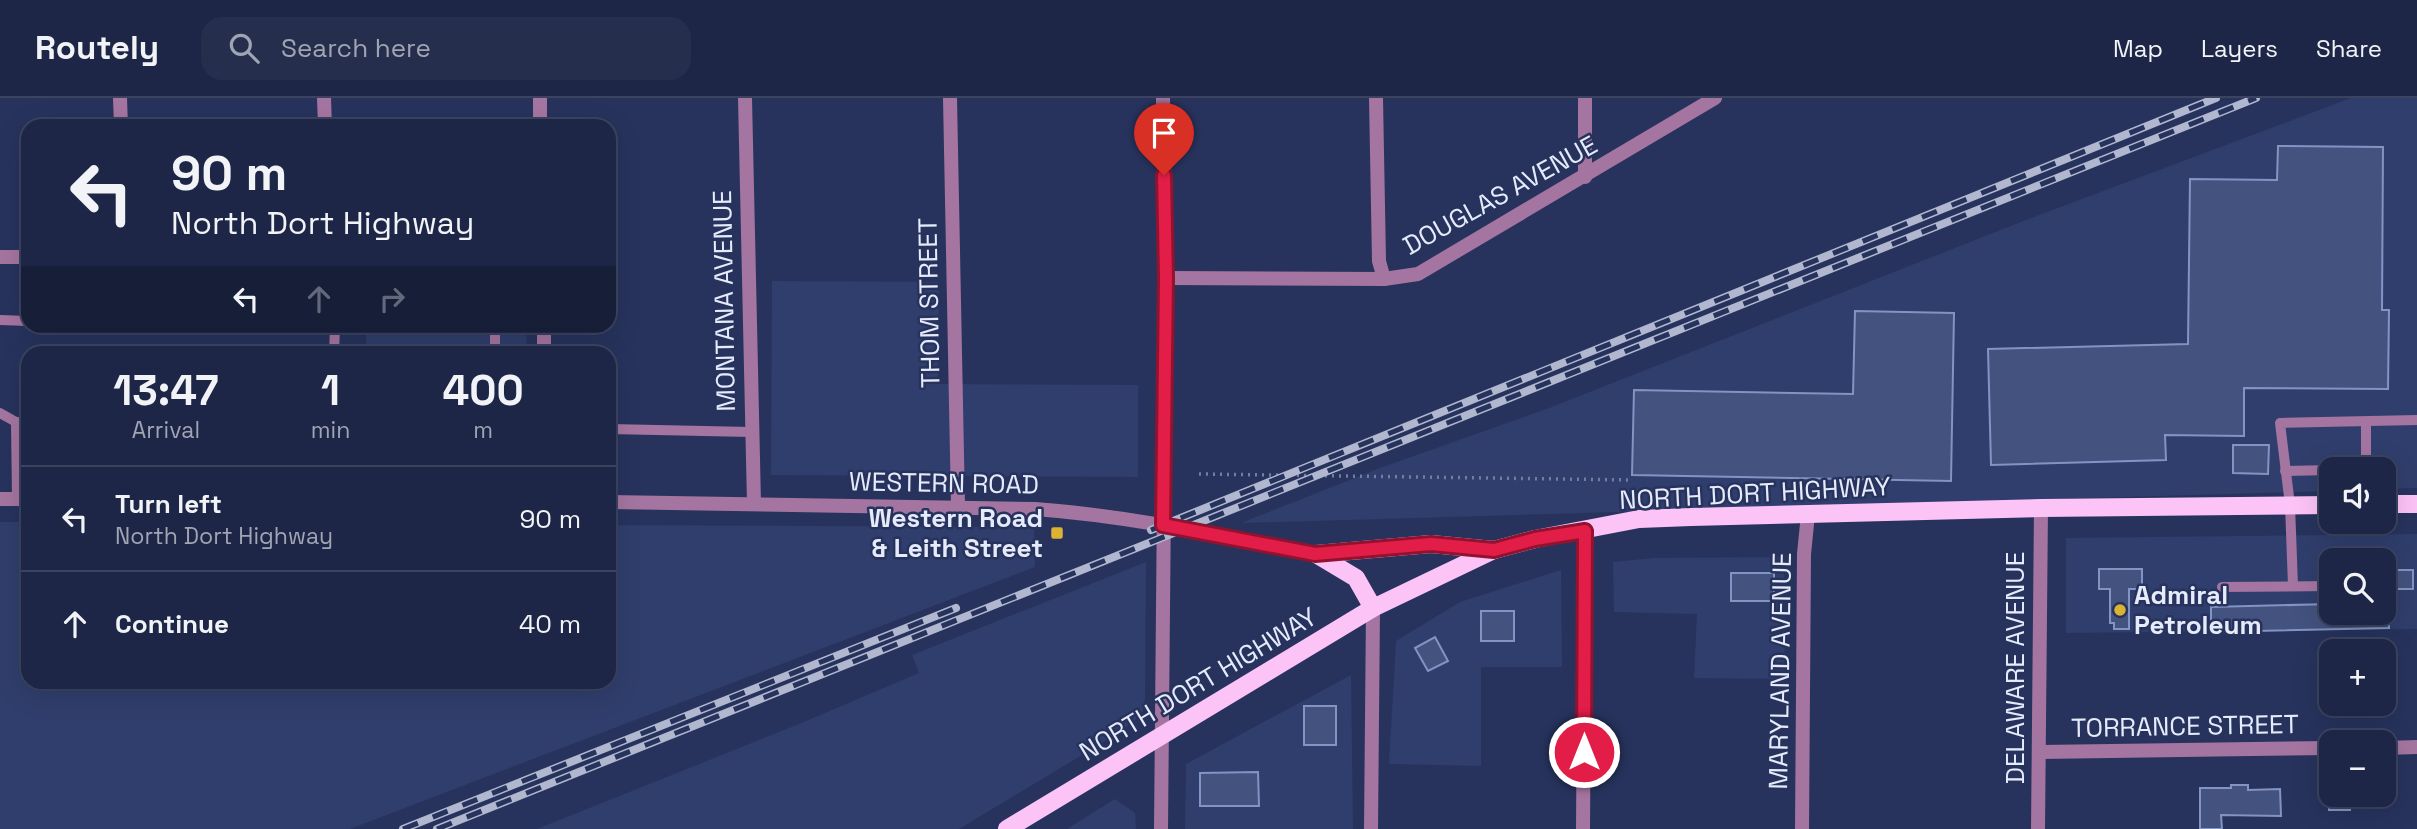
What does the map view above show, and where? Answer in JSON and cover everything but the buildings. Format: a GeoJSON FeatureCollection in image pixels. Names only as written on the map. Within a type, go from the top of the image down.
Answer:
{"type":"FeatureCollection","features":[{"type":"Feature","properties":{"kind":"main road"},"geometry":{"type":"LineString","coordinates":[[2396,504],[2417,504]]}},
{"type":"Feature","properties":{"kind":"main road","name":"NORTH DORT HIGHWAY"},"geometry":{"type":"LineString","coordinates":[[1007,829],[1373,608],[1494,550],[1535,539],[1639,519],[2041,508],[2319,505]]}},
{"type":"Feature","properties":{"kind":"main road"},"geometry":{"type":"LineString","coordinates":[[1315,554],[1431,544],[1494,550]]}},
{"type":"Feature","properties":{"kind":"main road"},"geometry":{"type":"LineString","coordinates":[[1315,554],[1356,578],[1373,608]]}},
{"type":"Feature","properties":{"kind":"street"},"geometry":{"type":"LineString","coordinates":[[120,98],[121,119]]}},
{"type":"Feature","properties":{"kind":"street"},"geometry":{"type":"LineString","coordinates":[[324,98],[325,119]]}},
{"type":"Feature","properties":{"kind":"street"},"geometry":{"type":"LineString","coordinates":[[540,98],[540,119]]}},
{"type":"Feature","properties":{"kind":"street","name":"MONTANA AVENUE"},"geometry":{"type":"LineString","coordinates":[[745,98],[754,503]]}},
{"type":"Feature","properties":{"kind":"street","name":"THOM STREET"},"geometry":{"type":"LineString","coordinates":[[950,98],[958,506]]}},
{"type":"Feature","properties":{"kind":"street"},"geometry":{"type":"LineString","coordinates":[[1161,829],[1166,278],[1163,98]]}},
{"type":"Feature","properties":{"kind":"street"},"geometry":{"type":"LineString","coordinates":[[1377,98],[1379,261],[1384,279]]}},
{"type":"Feature","properties":{"kind":"street"},"geometry":{"type":"LineString","coordinates":[[1585,98],[1585,177]]}},
{"type":"Feature","properties":{"kind":"street","name":"DOUGLAS AVENUE"},"geometry":{"type":"LineString","coordinates":[[1166,278],[1384,279],[1418,274],[1715,98]]}},
{"type":"Feature","properties":{"kind":"street"},"geometry":{"type":"LineString","coordinates":[[0,257],[21,257]]}},
{"type":"Feature","properties":{"kind":"street"},"geometry":{"type":"LineString","coordinates":[[0,499],[21,499]]}},
{"type":"Feature","properties":{"kind":"street","name":"WESTERN ROAD"},"geometry":{"type":"LineString","coordinates":[[616,502],[958,506],[1062,511],[1163,525],[1315,554]]}},
{"type":"Feature","properties":{"kind":"street","name":"DELAWARE AVENUE"},"geometry":{"type":"LineString","coordinates":[[2038,829],[2041,508]]}},
{"type":"Feature","properties":{"kind":"street","name":"MARYLAND AVENUE"},"geometry":{"type":"LineString","coordinates":[[1802,829],[1804,554],[1808,514]]}},
{"type":"Feature","properties":{"kind":"street"},"geometry":{"type":"LineString","coordinates":[[1583,829],[1585,531]]}},
{"type":"Feature","properties":{"kind":"street"},"geometry":{"type":"LineString","coordinates":[[1371,829],[1373,608]]}},
{"type":"Feature","properties":{"kind":"street"},"geometry":{"type":"LineString","coordinates":[[2396,748],[2417,747]]}},
{"type":"Feature","properties":{"kind":"street","name":"TORRANCE STREET"},"geometry":{"type":"LineString","coordinates":[[2040,752],[2319,748]]}},
{"type":"Feature","properties":{"kind":"lane"},"geometry":{"type":"LineString","coordinates":[[0,320],[21,321]]}},
{"type":"Feature","properties":{"kind":"lane"},"geometry":{"type":"LineString","coordinates":[[0,412],[21,422]]}},
{"type":"Feature","properties":{"kind":"lane"},"geometry":{"type":"LineString","coordinates":[[2292,586],[2290,505],[2280,423],[2417,420]]}},
{"type":"Feature","properties":{"kind":"lane"},"geometry":{"type":"LineString","coordinates":[[16,422],[21,486]]}},
{"type":"Feature","properties":{"kind":"lane"},"geometry":{"type":"LineString","coordinates":[[2365,422],[2366,457]]}},
{"type":"Feature","properties":{"kind":"lane"},"geometry":{"type":"LineString","coordinates":[[616,429],[751,432]]}},
{"type":"Feature","properties":{"kind":"lane"},"geometry":{"type":"LineString","coordinates":[[2285,471],[2319,470]]}},
{"type":"Feature","properties":{"kind":"lane"},"geometry":{"type":"LineString","coordinates":[[2221,587],[2319,586]]}},
{"type":"Feature","properties":{"kind":"path"},"geometry":{"type":"LineString","coordinates":[[1199,474],[1633,480]]}},
{"type":"Feature","properties":{"kind":"shaded area"},"geometry":{"type":"Polygon","coordinates":[[[2351,98],[2417,98],[2417,488],[2396,489],[2396,457],[2319,457],[2319,491],[1241,523],[1380,468],[1549,408],[2031,218],[2351,98]]]}},
{"type":"Feature","properties":{"kind":"shaded area"},"geometry":{"type":"Polygon","coordinates":[[[772,281],[939,282],[938,384],[1138,385],[1138,477],[771,475],[772,281]]]}},
{"type":"Feature","properties":{"kind":"shaded area"},"geometry":{"type":"Polygon","coordinates":[[[366,333],[526,333],[527,346],[366,346],[366,333]]]}},
{"type":"Feature","properties":{"kind":"shaded area"},"geometry":{"type":"Polygon","coordinates":[[[0,522],[21,522],[21,689],[616,689],[616,525],[1034,527],[1035,567],[350,829],[0,829],[0,522]]]}},
{"type":"Feature","properties":{"kind":"shaded area"},"geometry":{"type":"Polygon","coordinates":[[[2417,534],[2417,629],[2066,633],[2066,538],[2417,534]]]}},
{"type":"Feature","properties":{"kind":"shaded area"},"geometry":{"type":"Polygon","coordinates":[[[1784,557],[1785,679],[1694,678],[1697,614],[1614,612],[1613,562],[1654,558],[1784,557]]]}},
{"type":"Feature","properties":{"kind":"shaded area"},"geometry":{"type":"Polygon","coordinates":[[[1146,562],[1143,711],[1132,723],[1107,740],[959,829],[537,829],[919,673],[912,655],[1146,562]]]}},
{"type":"Feature","properties":{"kind":"shaded area"},"geometry":{"type":"Polygon","coordinates":[[[1561,570],[1562,667],[1481,667],[1481,766],[1389,764],[1396,641],[1460,602],[1561,570]]]}},
{"type":"Feature","properties":{"kind":"shaded area"},"geometry":{"type":"Polygon","coordinates":[[[1351,675],[1353,829],[1185,829],[1186,764],[1351,675]]]}},
{"type":"Feature","properties":{"kind":"shaded area"},"geometry":{"type":"Polygon","coordinates":[[[1115,799],[1135,813],[1136,829],[1067,829],[1115,799]]]}},
{"type":"Feature","properties":{"kind":"railway"},"geometry":{"type":"LineString","coordinates":[[1151,530],[2216,98]]}},
{"type":"Feature","properties":{"kind":"railway"},"geometry":{"type":"LineString","coordinates":[[437,829],[2256,98]]}},
{"type":"Feature","properties":{"kind":"railway"},"geometry":{"type":"LineString","coordinates":[[403,829],[956,608]]}},
{"type":"Feature","properties":{"kind":"place","name":"Western Road & Leith Street"},"geometry":{"type":"Point","coordinates":[1057,533]}},
{"type":"Feature","properties":{"kind":"place","name":"Admiral Petroleum"},"geometry":{"type":"Point","coordinates":[2120,610]}},
{"type":"Feature","properties":{"kind":"route"},"geometry":{"type":"LineString","coordinates":[[1164,175],[1166,278],[1163,525],[1315,554],[1431,544],[1494,550],[1535,539],[1585,531],[1584,752]]}}]}
